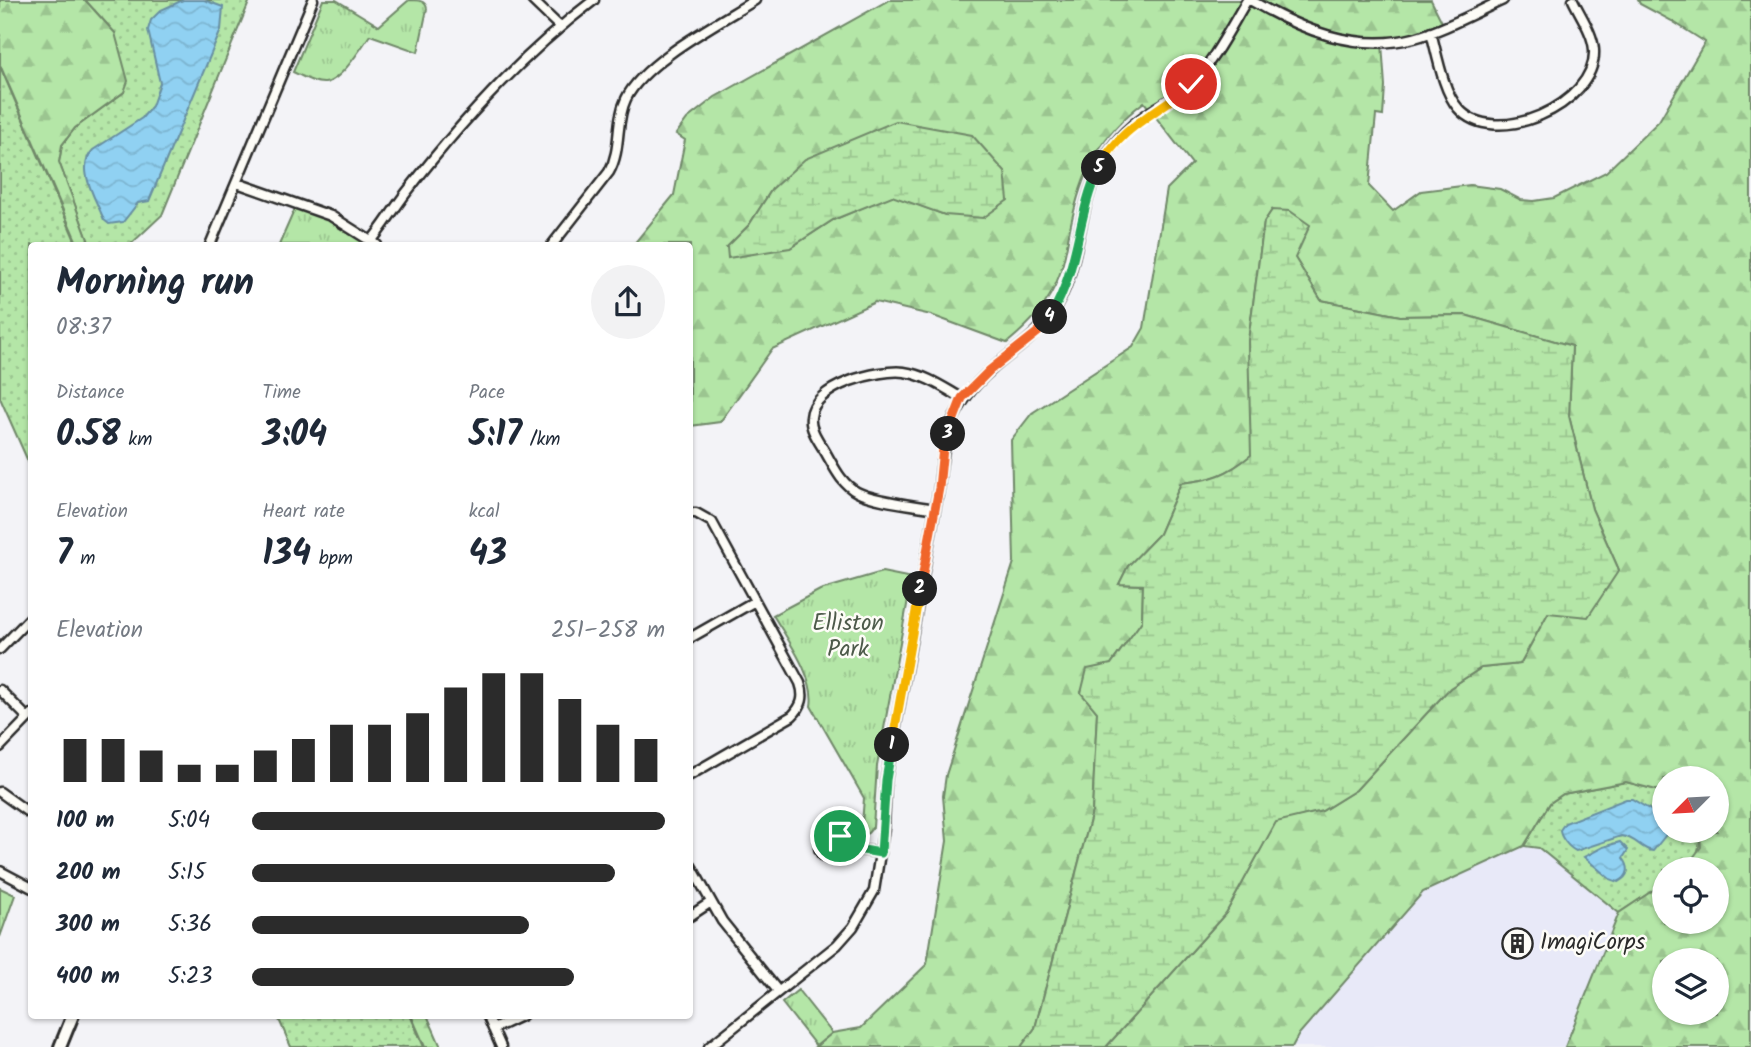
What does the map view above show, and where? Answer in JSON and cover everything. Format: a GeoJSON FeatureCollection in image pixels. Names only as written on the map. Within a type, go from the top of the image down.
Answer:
{"type":"FeatureCollection","features":[{"type":"Feature","properties":{"kind":"street"},"geometry":{"type":"LineString","coordinates":[[210,242],[313,0]]}},
{"type":"Feature","properties":{"kind":"street"},"geometry":{"type":"LineString","coordinates":[[532,0],[559,26]]}},
{"type":"Feature","properties":{"kind":"street"},"geometry":{"type":"LineString","coordinates":[[373,242],[407,192],[484,102],[559,26],[594,0]]}},
{"type":"Feature","properties":{"kind":"street"},"geometry":{"type":"LineString","coordinates":[[554,242],[615,160],[623,106],[632,87],[669,55],[755,0]]}},
{"type":"Feature","properties":{"kind":"street"},"geometry":{"type":"LineString","coordinates":[[709,1047],[837,945],[853,927],[874,891],[881,853],[886,780],[935,509],[943,448],[962,398],[990,370],[1038,332],[1060,299],[1075,258],[1091,187],[1110,150],[1134,124],[1179,95],[1191,84],[1249,0],[1301,28],[1334,38],[1396,42],[1431,32],[1503,0]]}},
{"type":"Feature","properties":{"kind":"street"},"geometry":{"type":"LineString","coordinates":[[1431,32],[1449,93],[1458,108],[1480,123],[1513,123],[1536,117],[1572,97],[1584,84],[1593,59],[1593,45],[1573,0]]}},
{"type":"Feature","properties":{"kind":"street"},"geometry":{"type":"LineString","coordinates":[[237,183],[331,216],[369,242]]}},
{"type":"Feature","properties":{"kind":"street"},"geometry":{"type":"LineString","coordinates":[[935,509],[862,494],[848,486],[838,474],[814,431],[810,421],[811,412],[821,396],[861,376],[883,372],[903,372],[918,376],[962,398]]}},
{"type":"Feature","properties":{"kind":"street"},"geometry":{"type":"LineString","coordinates":[[693,513],[712,522],[802,687],[801,704],[792,716],[693,773]]}},
{"type":"Feature","properties":{"kind":"street"},"geometry":{"type":"LineString","coordinates":[[693,636],[755,601]]}},
{"type":"Feature","properties":{"kind":"street"},"geometry":{"type":"LineString","coordinates":[[0,649],[28,620]]}},
{"type":"Feature","properties":{"kind":"street"},"geometry":{"type":"LineString","coordinates":[[0,690],[28,714]]}},
{"type":"Feature","properties":{"kind":"street"},"geometry":{"type":"LineString","coordinates":[[0,747],[28,718]]}},
{"type":"Feature","properties":{"kind":"street"},"geometry":{"type":"LineString","coordinates":[[0,792],[28,812]]}},
{"type":"Feature","properties":{"kind":"street"},"geometry":{"type":"LineString","coordinates":[[845,847],[881,853]]}},
{"type":"Feature","properties":{"kind":"street"},"geometry":{"type":"LineString","coordinates":[[693,869],[736,940],[778,991]]}},
{"type":"Feature","properties":{"kind":"street"},"geometry":{"type":"LineString","coordinates":[[3,872],[28,886]]}},
{"type":"Feature","properties":{"kind":"street"},"geometry":{"type":"LineString","coordinates":[[693,914],[711,902]]}},
{"type":"Feature","properties":{"kind":"street"},"geometry":{"type":"LineString","coordinates":[[60,1047],[71,1019]]}},
{"type":"Feature","properties":{"kind":"street"},"geometry":{"type":"LineString","coordinates":[[489,1019],[501,1047]]}},
{"type":"Feature","properties":{"kind":"street"},"geometry":{"type":"LineString","coordinates":[[493,1029],[514,1019]]}},
{"type":"Feature","properties":{"kind":"shaded area"},"geometry":{"type":"Polygon","coordinates":[[[1533,845],[1619,913],[1565,1047],[1292,1047],[1299,1034],[1423,892],[1524,846],[1533,845]]]}},
{"type":"Feature","properties":{"kind":"green space"},"geometry":{"type":"Polygon","coordinates":[[[0,0],[85,0],[115,33],[128,81],[124,92],[75,128],[62,145],[59,162],[89,242],[77,242],[0,65],[0,0]]]}},
{"type":"Feature","properties":{"kind":"green space"},"geometry":{"type":"Polygon","coordinates":[[[85,0],[250,0],[162,215],[133,242],[89,242],[59,162],[62,145],[75,128],[124,92],[115,33],[85,0]]]}},
{"type":"Feature","properties":{"kind":"green space"},"geometry":{"type":"Polygon","coordinates":[[[323,0],[336,0],[379,26],[409,0],[423,2],[427,9],[418,52],[370,35],[350,63],[331,81],[317,82],[293,72],[323,0]]]}},
{"type":"Feature","properties":{"kind":"green space"},"geometry":{"type":"Polygon","coordinates":[[[889,0],[1431,0],[1444,26],[1382,43],[1385,86],[1383,116],[1376,115],[1369,186],[1393,211],[1421,191],[1470,185],[1500,189],[1521,200],[1534,201],[1554,198],[1606,172],[1659,121],[1705,42],[1640,4],[1638,0],[1751,0],[1751,1047],[1565,1047],[1619,913],[1652,891],[1652,934],[1729,934],[1729,857],[1694,857],[1701,844],[1729,844],[1729,766],[1652,766],[1652,789],[1626,782],[1563,794],[1550,803],[1524,846],[1423,892],[1299,1034],[1292,1047],[1106,1047],[1226,913],[1276,821],[1322,811],[1356,790],[1450,688],[1481,668],[1520,664],[1548,613],[1619,570],[1592,509],[1569,416],[1572,346],[1465,315],[1400,316],[1321,300],[1295,258],[1272,210],[1264,222],[1248,341],[1252,455],[1219,475],[1181,483],[1159,534],[1128,566],[1119,584],[1143,585],[1142,621],[1111,664],[1081,692],[1097,712],[1092,812],[1035,1028],[1021,1047],[815,1047],[832,1033],[861,1028],[927,964],[947,841],[943,796],[946,775],[1014,562],[1011,440],[1032,413],[1133,347],[1144,328],[1167,189],[1192,164],[1144,102],[1114,129],[1094,158],[1080,190],[1063,264],[1055,286],[1038,313],[1007,343],[931,315],[875,302],[772,349],[720,422],[693,426],[693,242],[635,242],[674,195],[685,140],[676,134],[687,119],[715,97],[889,0]],[[772,189],[749,225],[727,247],[790,248],[833,220],[892,195],[945,215],[1008,200],[772,189]]]}},
{"type":"Feature","properties":{"kind":"green space"},"geometry":{"type":"Polygon","coordinates":[[[0,66],[76,242],[28,242],[28,461],[0,398],[0,66]]]}},
{"type":"Feature","properties":{"kind":"green space"},"geometry":{"type":"Polygon","coordinates":[[[896,121],[972,135],[1005,172],[1008,200],[983,218],[945,215],[892,196],[833,220],[790,248],[728,258],[727,247],[749,225],[772,189],[805,159],[896,121]]]}},
{"type":"Feature","properties":{"kind":"green space"},"geometry":{"type":"Polygon","coordinates":[[[297,204],[331,216],[368,242],[280,242],[297,204]]]}},
{"type":"Feature","properties":{"kind":"green space"},"geometry":{"type":"Polygon","coordinates":[[[1272,210],[1290,211],[1310,225],[1295,258],[1321,300],[1400,316],[1465,315],[1572,346],[1569,416],[1592,509],[1619,570],[1588,617],[1548,613],[1520,664],[1481,668],[1450,688],[1356,790],[1322,811],[1276,822],[1226,913],[1106,1047],[1021,1047],[1035,1028],[1092,812],[1097,712],[1081,693],[1087,669],[1111,664],[1142,621],[1143,585],[1119,584],[1128,566],[1159,534],[1181,483],[1219,475],[1251,455],[1248,341],[1264,222],[1272,210]]]}},
{"type":"Feature","properties":{"kind":"green space","name":"Elliston Park"},"geometry":{"type":"Polygon","coordinates":[[[882,572],[912,578],[877,766],[873,827],[861,837],[864,798],[811,706],[805,671],[773,615],[820,590],[882,572]]]}},
{"type":"Feature","properties":{"kind":"green space"},"geometry":{"type":"Polygon","coordinates":[[[1626,782],[1652,789],[1652,844],[1699,844],[1696,857],[1652,857],[1652,891],[1619,913],[1539,848],[1524,846],[1550,803],[1563,794],[1626,782]]]}},
{"type":"Feature","properties":{"kind":"green space"},"geometry":{"type":"Polygon","coordinates":[[[0,888],[15,895],[0,937],[0,888]]]}},
{"type":"Feature","properties":{"kind":"green space"},"geometry":{"type":"Polygon","coordinates":[[[798,990],[832,1033],[816,1046],[782,1003],[798,990]]]}},
{"type":"Feature","properties":{"kind":"green space"},"geometry":{"type":"Polygon","coordinates":[[[279,1019],[412,1019],[424,1047],[291,1047],[279,1019]]]}},
{"type":"Feature","properties":{"kind":"green space"},"geometry":{"type":"Polygon","coordinates":[[[413,1019],[429,1019],[441,1047],[425,1047],[413,1019]]]}},
{"type":"Feature","properties":{"kind":"water"},"geometry":{"type":"Polygon","coordinates":[[[183,0],[204,0],[223,7],[221,30],[149,201],[138,203],[123,222],[109,224],[104,220],[86,175],[88,157],[93,150],[142,118],[152,106],[160,83],[148,30],[151,20],[161,10],[183,0]]]}},
{"type":"Feature","properties":{"kind":"water"},"geometry":{"type":"Polygon","coordinates":[[[1632,799],[1652,811],[1652,844],[1659,844],[1653,851],[1621,836],[1576,851],[1560,833],[1565,823],[1632,799]]]}},
{"type":"Feature","properties":{"kind":"water"},"geometry":{"type":"Polygon","coordinates":[[[1620,842],[1628,850],[1623,858],[1628,871],[1618,882],[1610,879],[1584,857],[1620,842]]]}},
{"type":"Feature","properties":{"kind":"place","name":"ImagiCorps"},"geometry":{"type":"Point","coordinates":[1517,943]}},
{"type":"Feature","properties":{"kind":"route"},"geometry":{"type":"LineString","coordinates":[[840,836],[845,847],[881,853],[886,780],[939,488],[943,448],[962,398],[990,370],[1038,332],[1050,317],[1069,280],[1091,187],[1110,150],[1134,124],[1179,95],[1191,84]]}}]}
